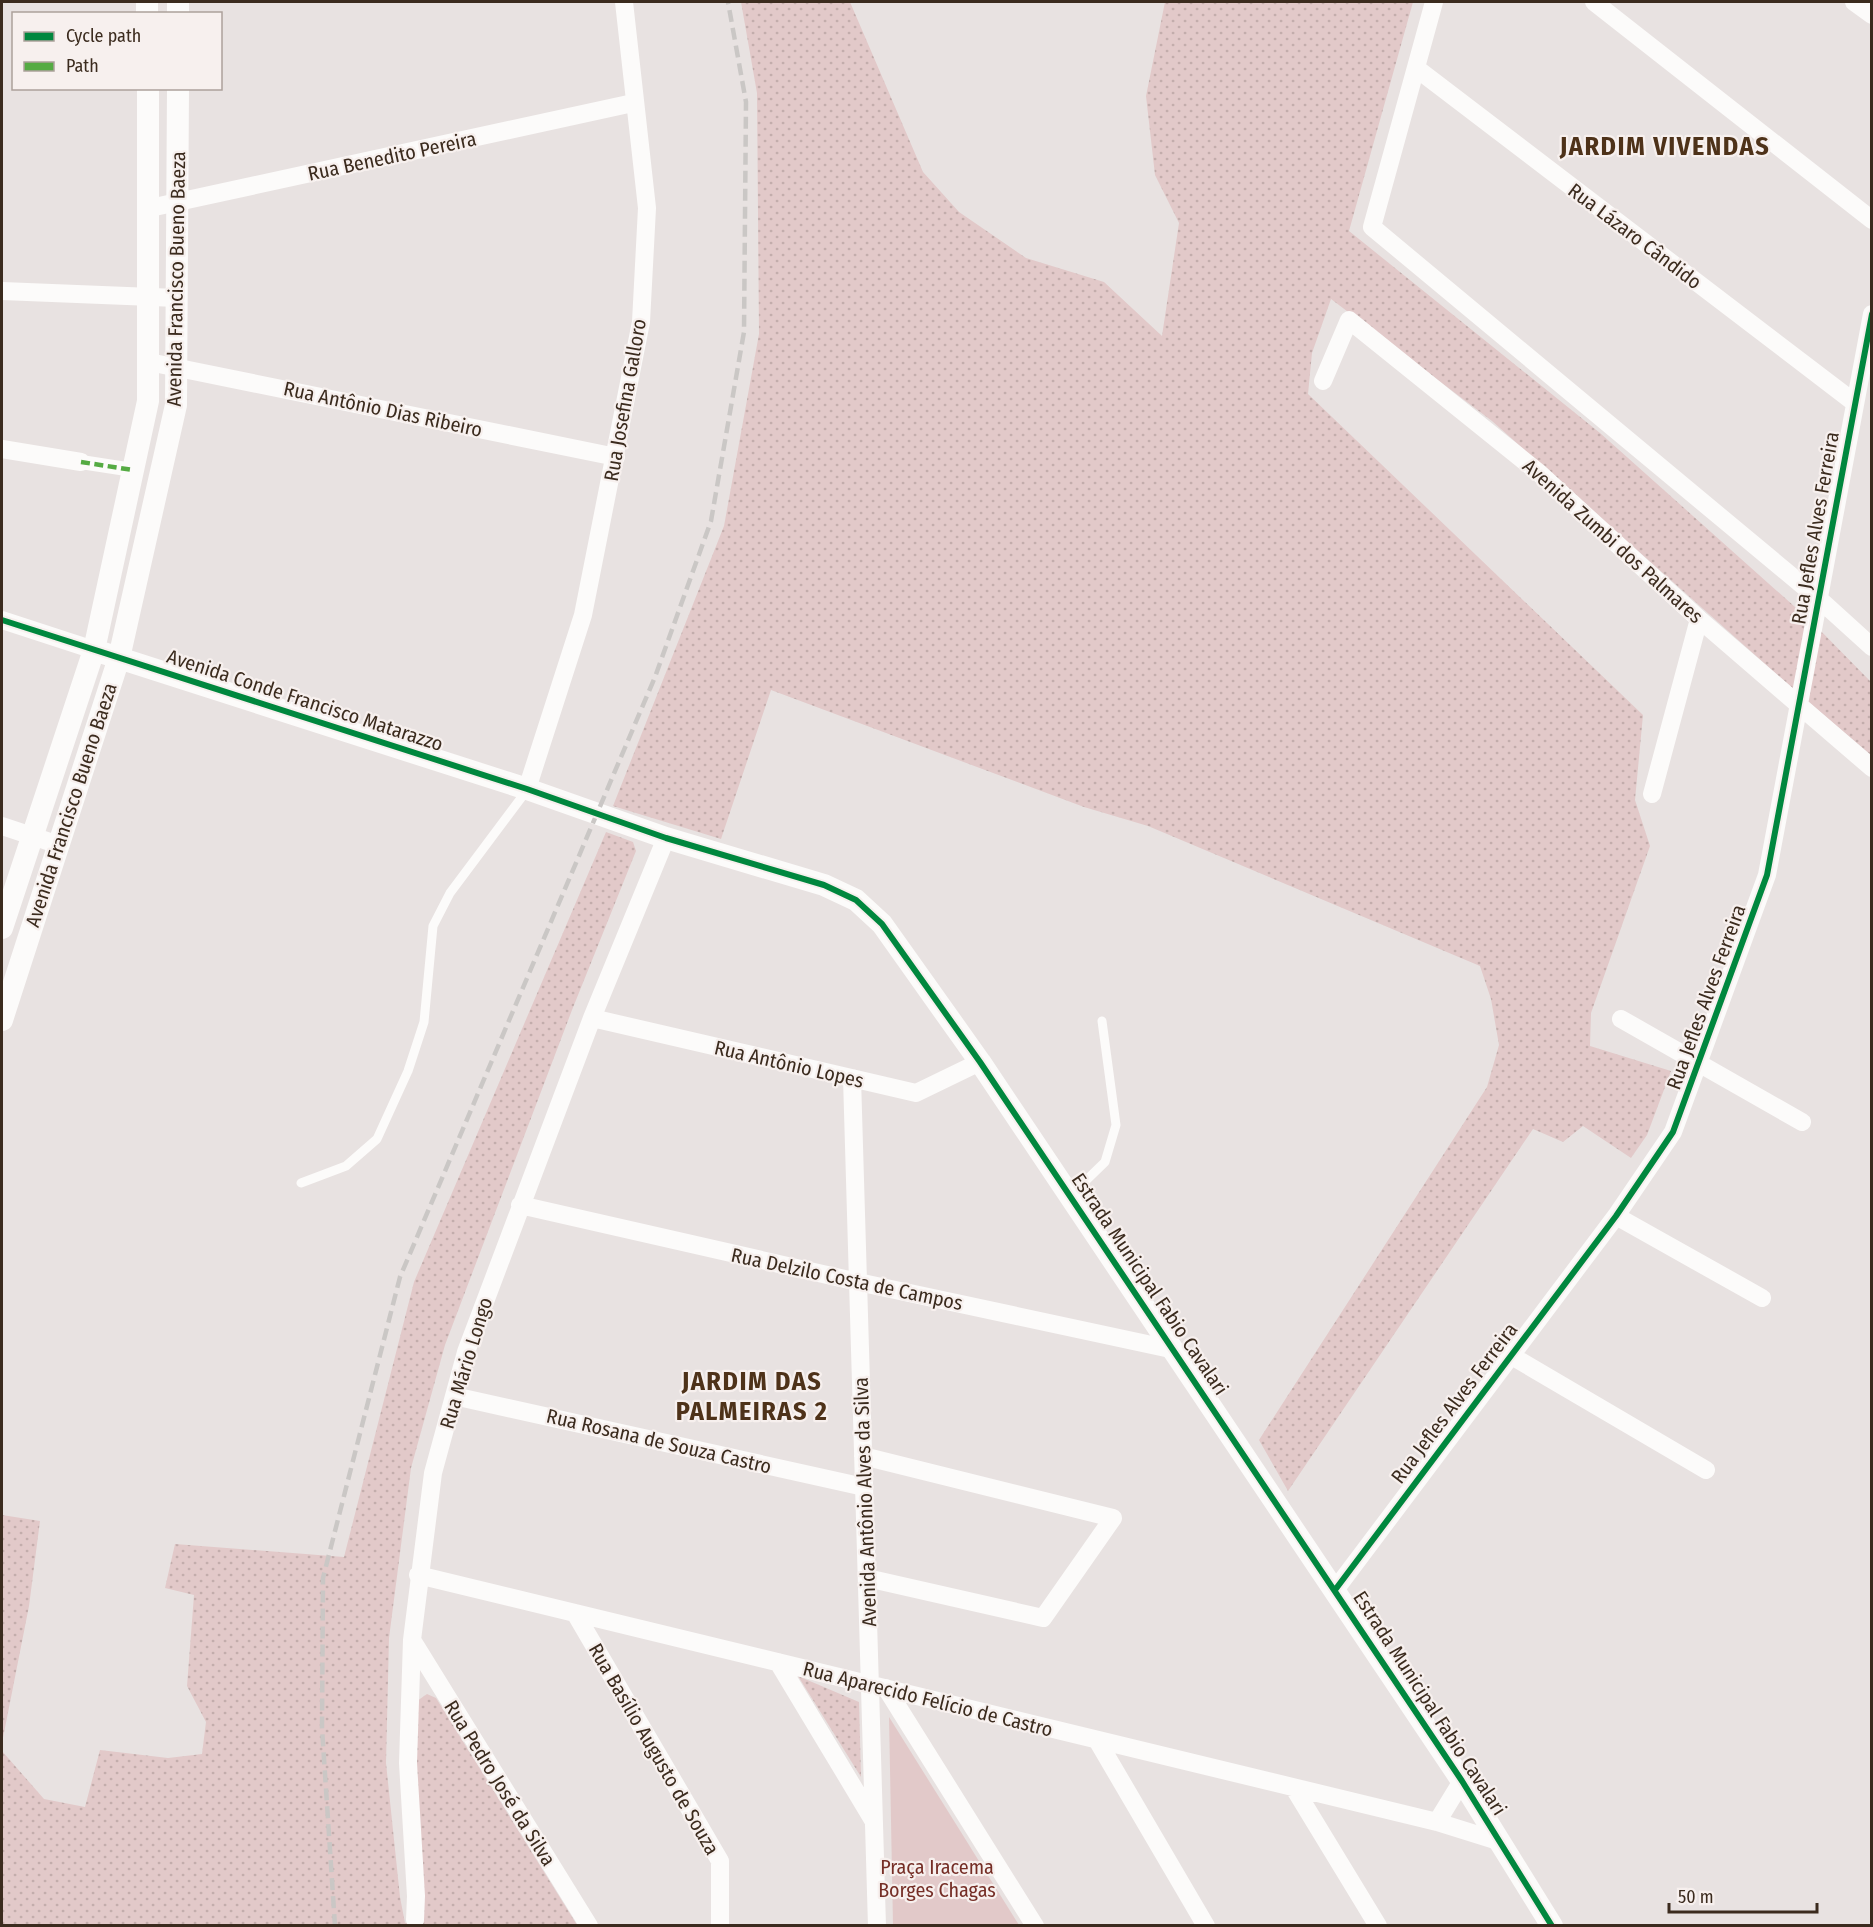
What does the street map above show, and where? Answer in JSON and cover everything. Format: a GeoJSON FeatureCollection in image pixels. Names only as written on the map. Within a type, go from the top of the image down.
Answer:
{"type":"FeatureCollection","features":[{"type":"Feature","properties":{"kind":"street","name":"Rua Josefina Galloro"},"geometry":{"type":"LineString","coordinates":[[527,789],[582,615],[616,457],[641,322],[647,208],[633,103],[624,2]]}},
{"type":"Feature","properties":{"kind":"street"},"geometry":{"type":"LineString","coordinates":[[1434,2],[1372,227],[1819,599],[1872,647]]}},
{"type":"Feature","properties":{"kind":"street"},"geometry":{"type":"LineString","coordinates":[[1594,2],[1872,220]]}},
{"type":"Feature","properties":{"kind":"street"},"geometry":{"type":"LineString","coordinates":[[1854,2],[1872,15]]}},
{"type":"Feature","properties":{"kind":"street","name":"Rua Lázaro Cândido"},"geometry":{"type":"LineString","coordinates":[[1416,68],[1855,403]]}},
{"type":"Feature","properties":{"kind":"street","name":"Avenida Francisco Bueno Baeza"},"geometry":{"type":"LineString","coordinates":[[2,928],[94,650],[148,401],[150,207],[148,90]]}},
{"type":"Feature","properties":{"kind":"street","name":"Avenida Francisco Bueno Baeza"},"geometry":{"type":"LineString","coordinates":[[4,1006],[119,658],[176,405],[178,90]]}},
{"type":"Feature","properties":{"kind":"street","name":"Rua Benedito Pereira"},"geometry":{"type":"LineString","coordinates":[[150,207],[178,203],[633,103]]}},
{"type":"Feature","properties":{"kind":"street"},"geometry":{"type":"LineString","coordinates":[[2,291],[177,298]]}},
{"type":"Feature","properties":{"kind":"street","name":"Rua Jefles Alves Ferreira"},"geometry":{"type":"LineString","coordinates":[[1335,1590],[1616,1216],[1673,1132],[1767,874],[1872,314]]}},
{"type":"Feature","properties":{"kind":"street","name":"Avenida Zumbi dos Palmares"},"geometry":{"type":"LineString","coordinates":[[1323,381],[1349,320],[1538,472],[1699,619],[1872,768]]}},
{"type":"Feature","properties":{"kind":"street","name":"Rua Antônio Dias Ribeiro"},"geometry":{"type":"LineString","coordinates":[[149,362],[616,457]]}},
{"type":"Feature","properties":{"kind":"street"},"geometry":{"type":"LineString","coordinates":[[2,449],[133,470]]}},
{"type":"Feature","properties":{"kind":"street"},"geometry":{"type":"LineString","coordinates":[[1652,794],[1699,619]]}},
{"type":"Feature","properties":{"kind":"street","name":"Avenida Conde Francisco Matarazzo"},"geometry":{"type":"LineString","coordinates":[[2,620],[598,814]]}},
{"type":"Feature","properties":{"kind":"street","name":"Estrada Municipal Fabio Cavalari"},"geometry":{"type":"LineString","coordinates":[[598,814],[666,838],[824,885],[856,900],[882,924],[980,1062],[1175,1350],[1462,1781],[1552,1926]]}},
{"type":"Feature","properties":{"kind":"street"},"geometry":{"type":"LineString","coordinates":[[2,826],[58,845]]}},
{"type":"Feature","properties":{"kind":"street","name":"Rua Mário Longo"},"geometry":{"type":"LineString","coordinates":[[415,1920],[416,1896],[408,1763],[412,1640],[418,1575],[433,1473],[466,1352],[592,1018],[666,838]]}},
{"type":"Feature","properties":{"kind":"street","name":"Rua Antônio Lopes"},"geometry":{"type":"LineString","coordinates":[[592,1018],[916,1093],[980,1062]]}},
{"type":"Feature","properties":{"kind":"street"},"geometry":{"type":"LineString","coordinates":[[1621,1019],[1802,1122]]}},
{"type":"Feature","properties":{"kind":"street","name":"Avenida Antônio Alves da Silva"},"geometry":{"type":"LineString","coordinates":[[852,1078],[867,1578],[878,1686],[874,1822],[877,1926]]}},
{"type":"Feature","properties":{"kind":"street","name":"Rua Delzilo Costa de Campos"},"geometry":{"type":"LineString","coordinates":[[520,1205],[858,1282],[1175,1350]]}},
{"type":"Feature","properties":{"kind":"street"},"geometry":{"type":"LineString","coordinates":[[1616,1216],[1762,1298]]}},
{"type":"Feature","properties":{"kind":"street"},"geometry":{"type":"LineString","coordinates":[[1510,1355],[1706,1470]]}},
{"type":"Feature","properties":{"kind":"street","name":"Rua Rosana de Souza Castro"},"geometry":{"type":"LineString","coordinates":[[454,1396],[864,1487]]}},
{"type":"Feature","properties":{"kind":"street"},"geometry":{"type":"LineString","coordinates":[[864,1456],[1113,1518],[1043,1618],[867,1578]]}},
{"type":"Feature","properties":{"kind":"street","name":"Rua Aparecido Felício de Castro"},"geometry":{"type":"LineString","coordinates":[[418,1575],[1437,1822],[1501,1842]]}},
{"type":"Feature","properties":{"kind":"street","name":"Rua Basílio Augusto de Souza"},"geometry":{"type":"LineString","coordinates":[[575,1613],[720,1861],[720,1926]]}},
{"type":"Feature","properties":{"kind":"street","name":"Rua Pedro José da Silva"},"geometry":{"type":"LineString","coordinates":[[412,1640],[589,1926]]}},
{"type":"Feature","properties":{"kind":"street"},"geometry":{"type":"LineString","coordinates":[[778,1662],[874,1822]]}},
{"type":"Feature","properties":{"kind":"street"},"geometry":{"type":"LineString","coordinates":[[878,1686],[1035,1926]]}},
{"type":"Feature","properties":{"kind":"street"},"geometry":{"type":"LineString","coordinates":[[1097,1740],[1206,1926]]}},
{"type":"Feature","properties":{"kind":"street"},"geometry":{"type":"LineString","coordinates":[[1437,1822],[1462,1781]]}},
{"type":"Feature","properties":{"kind":"street"},"geometry":{"type":"LineString","coordinates":[[1294,1788],[1378,1926]]}},
{"type":"Feature","properties":{"kind":"lane"},"geometry":{"type":"LineString","coordinates":[[301,1183],[346,1166],[377,1139],[408,1071],[424,1022],[433,926],[450,893],[527,789]]}},
{"type":"Feature","properties":{"kind":"lane"},"geometry":{"type":"LineString","coordinates":[[1071,1195],[1105,1162],[1116,1125],[1102,1021]]}},
{"type":"Feature","properties":{"kind":"green space"},"geometry":{"type":"Polygon","coordinates":[[[741,2],[850,2],[923,172],[959,212],[1026,258],[1104,282],[1162,336],[1179,223],[1155,175],[1146,96],[1165,2],[1413,2],[1349,231],[1600,433],[1814,624],[1871,682],[1871,755],[1801,696],[1492,421],[1331,299],[1312,353],[1308,394],[1643,715],[1635,800],[1650,846],[1591,1013],[1590,1046],[1671,1071],[1647,1135],[1631,1158],[1583,1126],[1563,1142],[1533,1129],[1288,1491],[1259,1440],[1487,1087],[1499,1045],[1491,999],[1480,966],[1148,826],[1084,807],[771,690],[721,839],[613,806],[724,526],[759,334],[757,93],[741,2]]]}},
{"type":"Feature","properties":{"kind":"green space"},"geometry":{"type":"Polygon","coordinates":[[[606,832],[633,842],[636,851],[572,1010],[445,1345],[411,1468],[389,1638],[386,1763],[400,1897],[405,1923],[415,1920],[424,1923],[414,1763],[417,1701],[427,1694],[436,1698],[577,1925],[2,1925],[2,1751],[44,1799],[85,1807],[100,1750],[168,1758],[202,1754],[206,1722],[187,1686],[194,1595],[165,1588],[175,1544],[344,1557],[414,1282],[606,832]]]}},
{"type":"Feature","properties":{"kind":"green space"},"geometry":{"type":"Polygon","coordinates":[[[2,1515],[40,1521],[29,1606],[2,1743],[2,1515]]]}},
{"type":"Feature","properties":{"kind":"green space"},"geometry":{"type":"Polygon","coordinates":[[[798,1676],[859,1702],[861,1777],[798,1676]]]}},
{"type":"Feature","properties":{"kind":"green space","name":"Praça Iracema Borges Chagas"},"geometry":{"type":"Polygon","coordinates":[[[889,1717],[1019,1925],[893,1925],[889,1717]]]}},
{"type":"Feature","properties":{"kind":"railway"},"geometry":{"type":"LineString","coordinates":[[335,1926],[322,1728],[323,1578],[400,1277],[655,677],[711,521],[744,332],[746,102],[728,2]]}},
{"type":"Feature","properties":{"kind":"marked path"},"geometry":{"type":"LineString","coordinates":[[81,462],[133,470]]}},
{"type":"Feature","properties":{"kind":"cycle path"},"geometry":{"type":"LineString","coordinates":[[1335,1590],[1616,1216],[1673,1132],[1767,875],[1872,314]]}},
{"type":"Feature","properties":{"kind":"cycle path"},"geometry":{"type":"LineString","coordinates":[[2,620],[527,789],[666,838],[824,885],[856,900],[882,924],[980,1062],[1462,1781],[1552,1926]]}},
{"type":"Feature","properties":{"kind":"district","name":"JARDIM VIVENDAS"},"geometry":{"type":"Point","coordinates":[1665,146]}},
{"type":"Feature","properties":{"kind":"district","name":"JARDIM DAS PALMEIRAS 2"},"geometry":{"type":"Point","coordinates":[752,1396]}}]}
